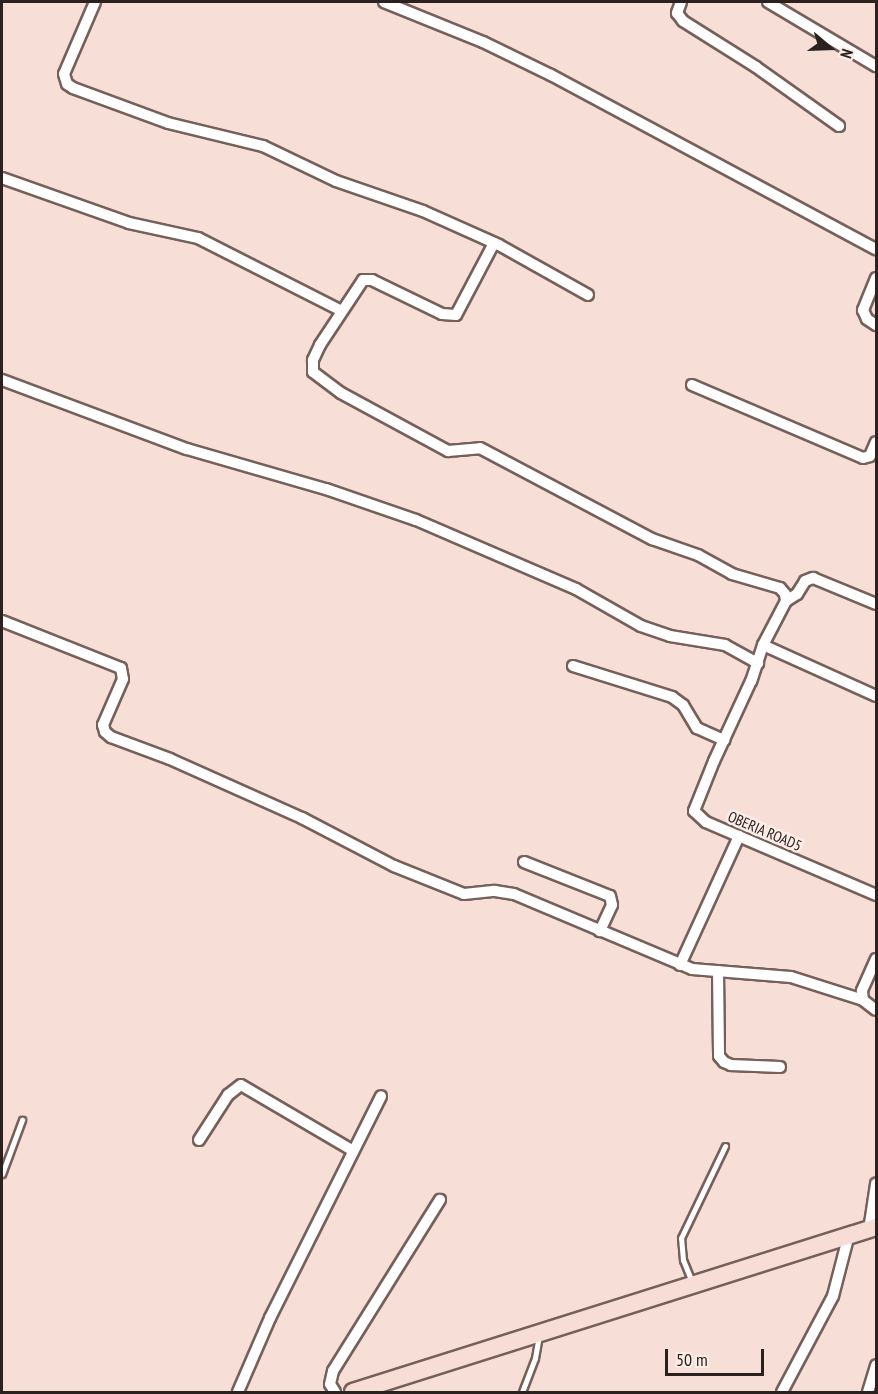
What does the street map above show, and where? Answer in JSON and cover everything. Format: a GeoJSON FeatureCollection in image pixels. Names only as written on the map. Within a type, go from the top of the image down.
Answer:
{"type":"FeatureCollection","features":[{"type":"Feature","properties":{"kind":"street"},"geometry":{"type":"LineString","coordinates":[[95,2],[64,74],[67,84],[73,88],[168,123],[263,146],[336,181],[423,211],[494,243],[588,295]]}},
{"type":"Feature","properties":{"kind":"street"},"geometry":{"type":"LineString","coordinates":[[384,2],[483,42],[540,70],[876,249]]}},
{"type":"Feature","properties":{"kind":"street"},"geometry":{"type":"LineString","coordinates":[[681,2],[677,13],[683,21],[756,67],[839,126]]}},
{"type":"Feature","properties":{"kind":"street"},"geometry":{"type":"LineString","coordinates":[[768,2],[876,66]]}},
{"type":"Feature","properties":{"kind":"street"},"geometry":{"type":"LineString","coordinates":[[2,178],[129,223],[198,238],[342,311]]}},
{"type":"Feature","properties":{"kind":"street"},"geometry":{"type":"LineString","coordinates":[[494,243],[456,315],[442,314],[367,278],[360,284],[342,311],[313,360],[313,372],[322,381],[448,451],[453,452],[474,446],[480,448],[652,539],[699,555],[732,573],[774,585],[785,594],[786,601]]}},
{"type":"Feature","properties":{"kind":"street"},"geometry":{"type":"LineString","coordinates":[[876,278],[863,310],[867,320],[876,325]]}},
{"type":"Feature","properties":{"kind":"street"},"geometry":{"type":"LineString","coordinates":[[2,380],[188,449],[326,489],[416,520],[576,589],[641,626],[670,636],[725,645],[758,663]]}},
{"type":"Feature","properties":{"kind":"street"},"geometry":{"type":"LineString","coordinates":[[692,385],[863,458],[870,456],[876,442]]}},
{"type":"Feature","properties":{"kind":"street"},"geometry":{"type":"LineString","coordinates":[[573,666],[672,697],[683,705],[698,728],[724,740],[758,663],[763,645],[786,601],[796,594],[805,581],[813,578],[876,604]]}},
{"type":"Feature","properties":{"kind":"street"},"geometry":{"type":"LineString","coordinates":[[2,621],[121,668],[123,679],[103,725],[105,732],[111,737],[170,759],[302,818],[355,848],[464,894],[505,891],[680,965],[718,971],[791,977],[863,1000],[876,1010]]}},
{"type":"Feature","properties":{"kind":"street"},"geometry":{"type":"LineString","coordinates":[[763,645],[876,696]]}},
{"type":"Feature","properties":{"kind":"street","name":"OBERIA ROAD5"},"geometry":{"type":"LineString","coordinates":[[724,740],[694,812],[706,822],[876,895]]}},
{"type":"Feature","properties":{"kind":"street"},"geometry":{"type":"LineString","coordinates":[[680,965],[739,836]]}},
{"type":"Feature","properties":{"kind":"street"},"geometry":{"type":"LineString","coordinates":[[524,862],[610,896],[612,905],[600,932]]}},
{"type":"Feature","properties":{"kind":"street"},"geometry":{"type":"LineString","coordinates":[[863,1000],[865,983],[876,959]]}},
{"type":"Feature","properties":{"kind":"street"},"geometry":{"type":"LineString","coordinates":[[718,971],[719,1056],[731,1065],[780,1067]]}},
{"type":"Feature","properties":{"kind":"street"},"geometry":{"type":"LineString","coordinates":[[199,1140],[228,1095],[242,1084],[352,1150]]}},
{"type":"Feature","properties":{"kind":"street"},"geometry":{"type":"LineString","coordinates":[[238,1392],[258,1342],[381,1096]]}},
{"type":"Feature","properties":{"kind":"street"},"geometry":{"type":"LineString","coordinates":[[353,1392],[873,1229],[876,1184]]}},
{"type":"Feature","properties":{"kind":"street"},"geometry":{"type":"LineString","coordinates":[[335,1392],[330,1384],[333,1371],[440,1200]]}},
{"type":"Feature","properties":{"kind":"street"},"geometry":{"type":"LineString","coordinates":[[782,1392],[833,1296],[848,1238]]}},
{"type":"Feature","properties":{"kind":"street"},"geometry":{"type":"LineString","coordinates":[[868,1392],[876,1365]]}},
{"type":"Feature","properties":{"kind":"lane"},"geometry":{"type":"LineString","coordinates":[[2,1174],[22,1120]]}},
{"type":"Feature","properties":{"kind":"lane"},"geometry":{"type":"LineString","coordinates":[[692,1284],[683,1260],[681,1238],[725,1146]]}},
{"type":"Feature","properties":{"kind":"lane"},"geometry":{"type":"LineString","coordinates":[[522,1392],[535,1358],[539,1334]]}}]}
